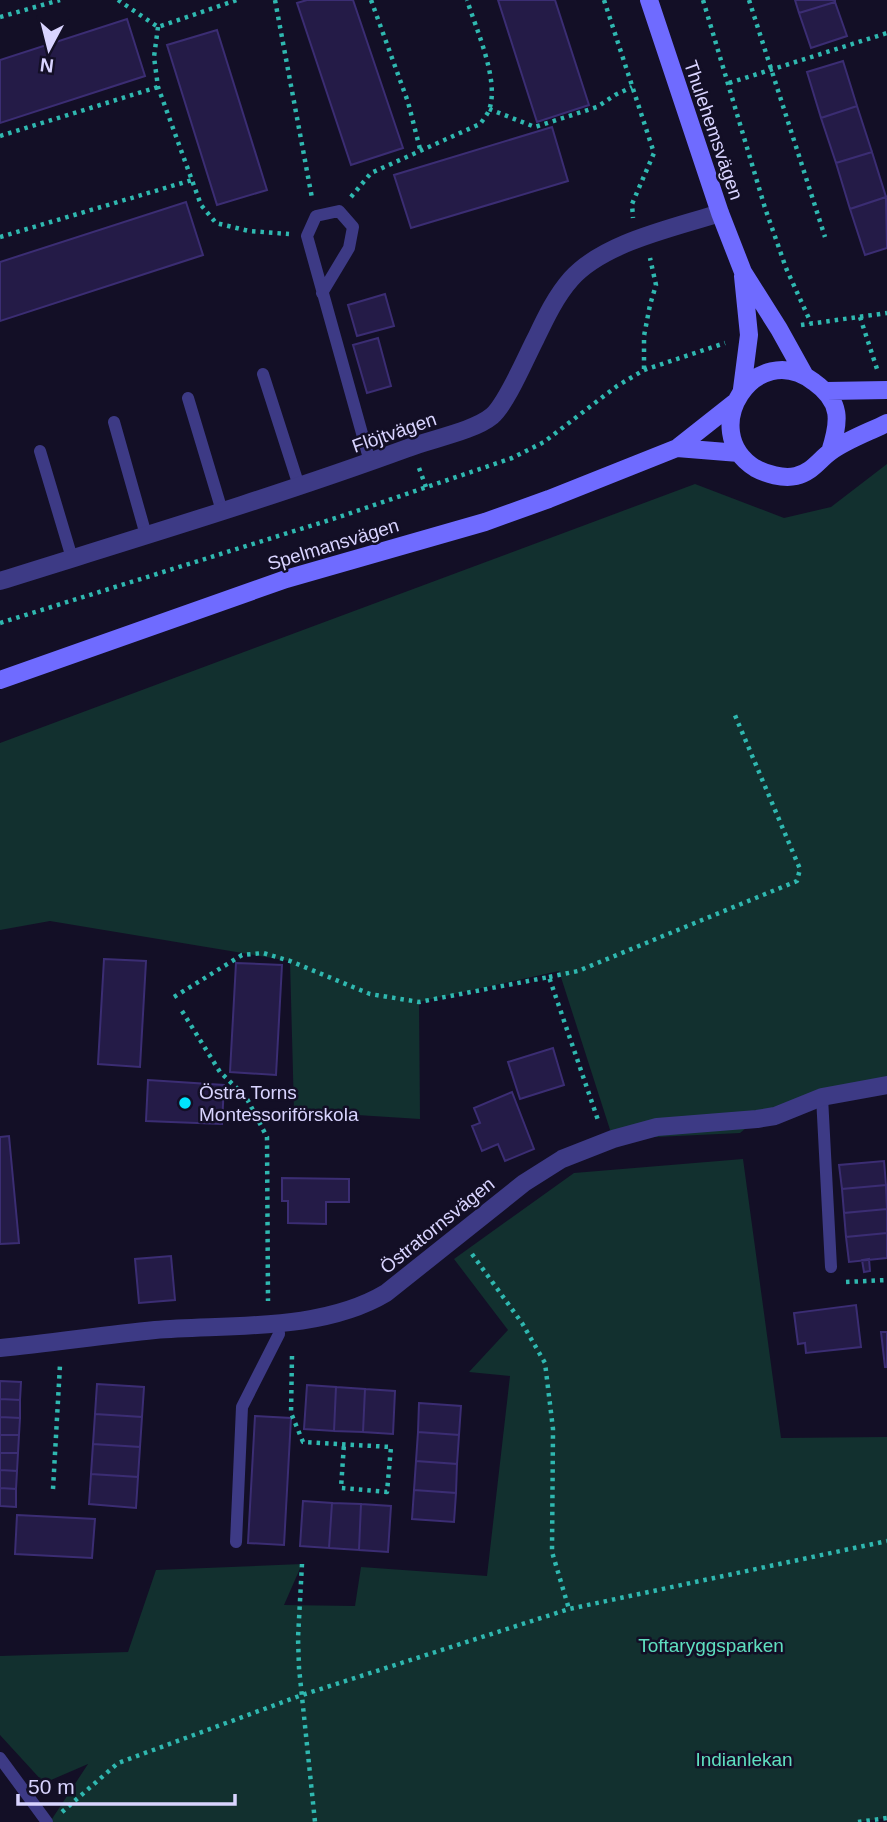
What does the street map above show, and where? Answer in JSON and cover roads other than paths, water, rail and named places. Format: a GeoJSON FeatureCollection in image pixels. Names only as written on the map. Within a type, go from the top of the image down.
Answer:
{"type":"FeatureCollection","features":[{"type":"Feature","properties":{"kind":"main road","name":"Thulehemsvägen"},"geometry":{"type":"LineString","coordinates":[[649,0],[720,212],[743,272],[804,374]]}},
{"type":"Feature","properties":{"kind":"main road","name":"Thulehemsvägen"},"geometry":{"type":"LineString","coordinates":[[738,396],[749,335],[743,272]]}},
{"type":"Feature","properties":{"kind":"main road","name":"Spelmansvägen"},"geometry":{"type":"LineString","coordinates":[[0,680],[286,579],[485,522],[550,499],[677,448],[738,396],[759,374],[783,370],[804,374]]}},
{"type":"Feature","properties":{"kind":"main road"},"geometry":{"type":"LineString","coordinates":[[804,374],[827,391],[836,408],[836,431],[830,452]]}},
{"type":"Feature","properties":{"kind":"main road"},"geometry":{"type":"LineString","coordinates":[[827,391],[884,383]]}},
{"type":"Feature","properties":{"kind":"main road"},"geometry":{"type":"LineString","coordinates":[[738,396],[731,421],[732,438],[746,462],[765,474],[794,477],[814,469],[830,452],[887,423]]}},
{"type":"Feature","properties":{"kind":"main road","name":"Spelmansvägen"},"geometry":{"type":"LineString","coordinates":[[677,448],[739,453]]}},
{"type":"Feature","properties":{"kind":"street","name":"Flöjtvägen"},"geometry":{"type":"LineString","coordinates":[[0,581],[299,486],[460,432],[492,416],[513,384],[549,311],[571,280],[586,266],[605,254],[643,238],[720,212]]}},
{"type":"Feature","properties":{"kind":"street","name":"Östratornsvägen"},"geometry":{"type":"LineString","coordinates":[[0,1348],[154,1331],[275,1326],[349,1311],[369,1304],[386,1293],[524,1183],[562,1159],[657,1127],[775,1116],[822,1097],[887,1085]]}},
{"type":"Feature","properties":{"kind":"lane"},"geometry":{"type":"LineString","coordinates":[[322,293],[349,248],[353,227],[339,211],[316,216],[307,236],[322,293],[370,462]]}},
{"type":"Feature","properties":{"kind":"lane"},"geometry":{"type":"LineString","coordinates":[[263,374],[299,486]]}},
{"type":"Feature","properties":{"kind":"lane"},"geometry":{"type":"LineString","coordinates":[[188,398],[222,511]]}},
{"type":"Feature","properties":{"kind":"lane"},"geometry":{"type":"LineString","coordinates":[[114,422],[146,535]]}},
{"type":"Feature","properties":{"kind":"lane"},"geometry":{"type":"LineString","coordinates":[[40,451],[72,558]]}},
{"type":"Feature","properties":{"kind":"lane"},"geometry":{"type":"LineString","coordinates":[[822,1097],[831,1267]]}},
{"type":"Feature","properties":{"kind":"lane"},"geometry":{"type":"LineString","coordinates":[[236,1542],[242,1407],[275,1326]]}},
{"type":"Feature","properties":{"kind":"lane"},"geometry":{"type":"LineString","coordinates":[[0,1758],[47,1822]]}},
{"type":"Feature","properties":{"kind":"place","name":"Östra Torns Montessoriförskola"},"geometry":{"type":"Point","coordinates":[185,1103]}},
{"type":"Feature","properties":{"kind":"park label","name":"Toftaryggsparken"},"geometry":{"type":"Point","coordinates":[711,1645]}},
{"type":"Feature","properties":{"kind":"park label","name":"Indianlekan"},"geometry":{"type":"Point","coordinates":[744,1759]}}]}
